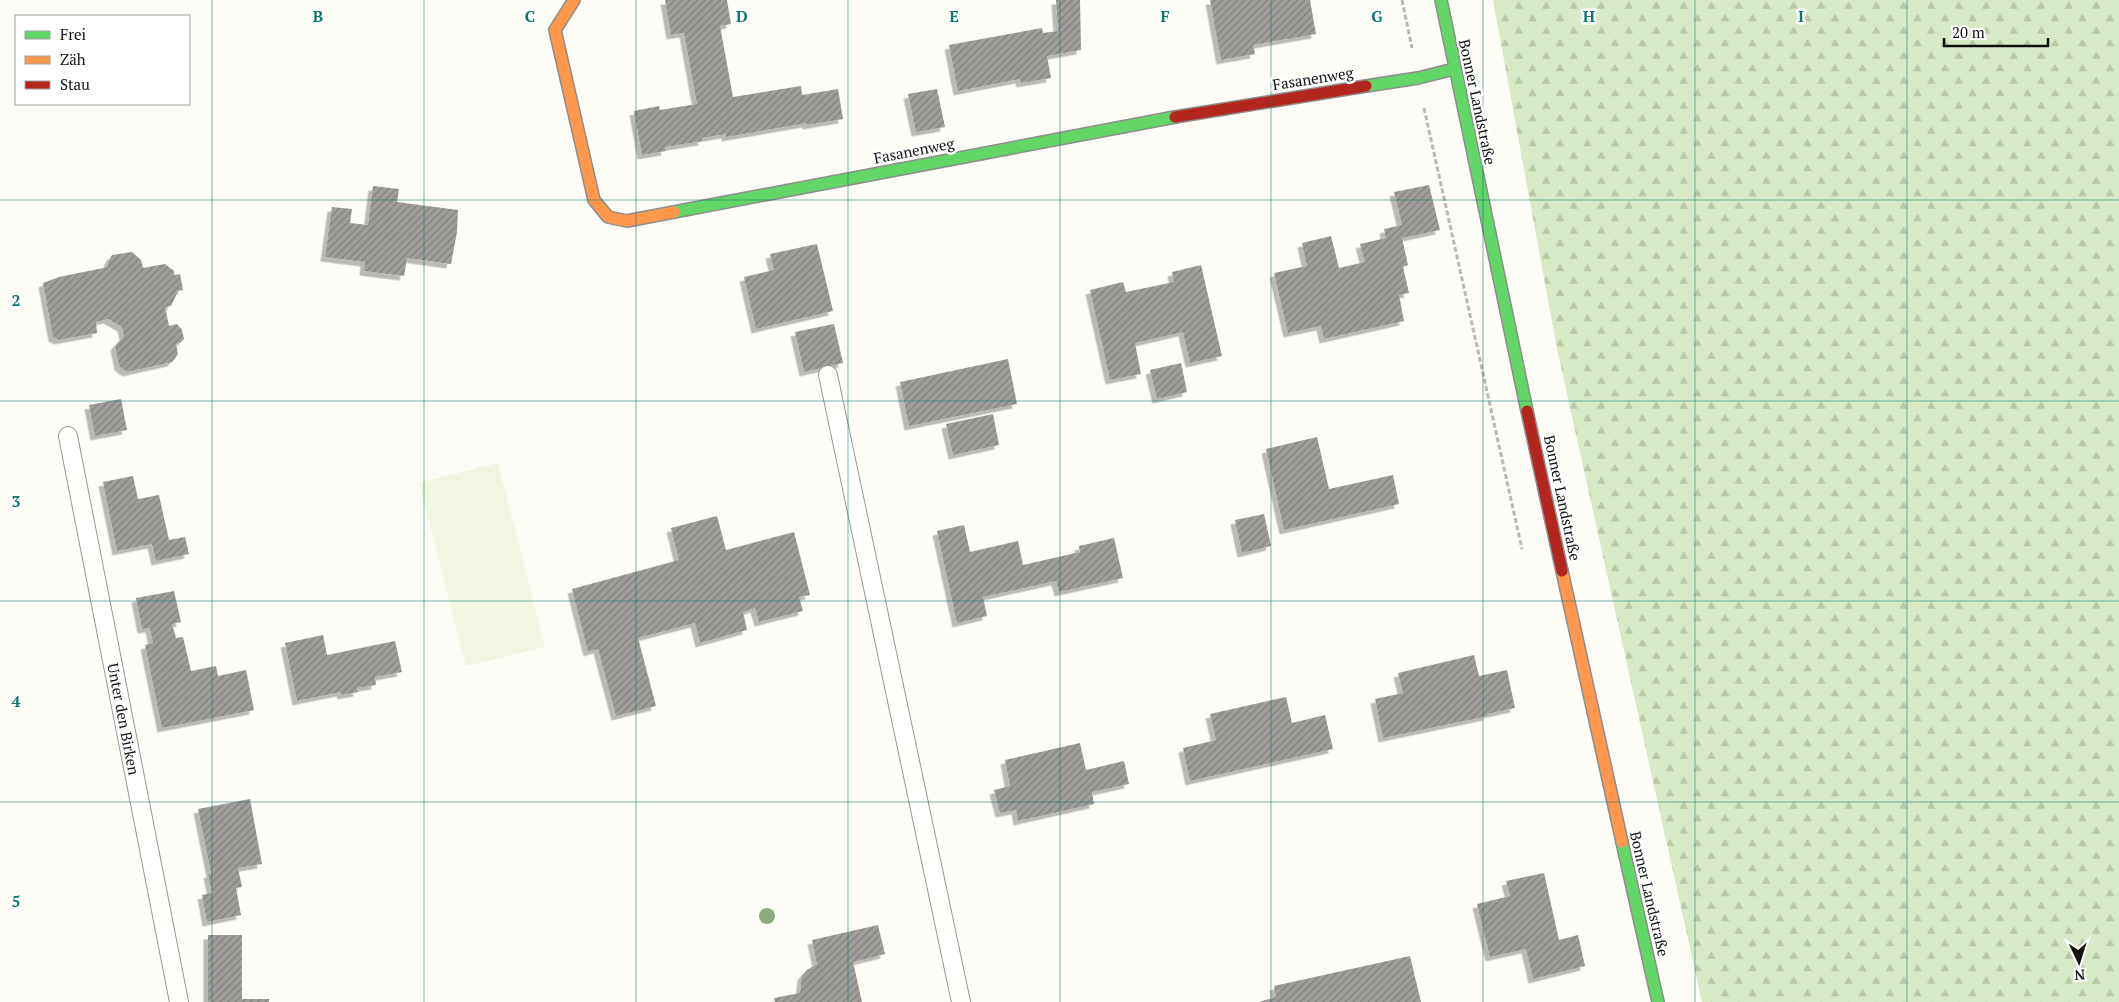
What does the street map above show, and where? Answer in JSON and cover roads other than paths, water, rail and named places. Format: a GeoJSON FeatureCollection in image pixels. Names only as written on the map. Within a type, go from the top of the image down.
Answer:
{"type":"FeatureCollection","features":[{"type":"Feature","properties":{"kind":"street","name":"Fasanenweg"},"geometry":{"type":"LineString","coordinates":[[574,0],[555,30],[594,200],[608,217],[626,221],[1156,120],[1418,78],[1454,69]]}},
{"type":"Feature","properties":{"kind":"street","name":"Bonner Landstraße"},"geometry":{"type":"LineString","coordinates":[[1441,0],[1549,514],[1658,1002]]}},
{"type":"Feature","properties":{"kind":"lane"},"geometry":{"type":"LineString","coordinates":[[828,375],[961,1002]]}},
{"type":"Feature","properties":{"kind":"lane","name":"Unter den Birken"},"geometry":{"type":"LineString","coordinates":[[68,436],[179,1002]]}}]}
